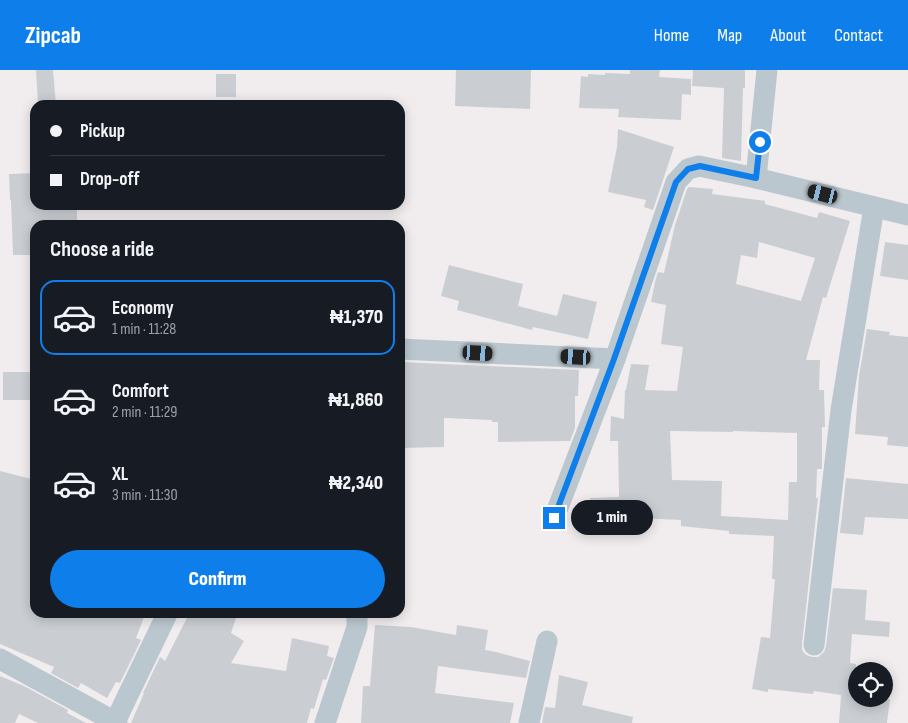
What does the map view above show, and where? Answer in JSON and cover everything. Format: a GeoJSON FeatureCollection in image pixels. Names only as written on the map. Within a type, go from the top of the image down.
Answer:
{"type":"FeatureCollection","features":[{"type":"Feature","properties":{"kind":"street"},"geometry":{"type":"LineString","coordinates":[[756,178],[767,70]]}},
{"type":"Feature","properties":{"kind":"street"},"geometry":{"type":"LineString","coordinates":[[554,518],[614,359],[676,182],[688,169],[700,166],[908,215]]}},
{"type":"Feature","properties":{"kind":"street"},"geometry":{"type":"LineString","coordinates":[[814,645],[841,410],[874,207]]}},
{"type":"Feature","properties":{"kind":"street"},"geometry":{"type":"LineString","coordinates":[[405,349],[614,359]]}},
{"type":"Feature","properties":{"kind":"street"},"geometry":{"type":"LineString","coordinates":[[0,659],[116,722],[165,618]]}},
{"type":"Feature","properties":{"kind":"street"},"geometry":{"type":"LineString","coordinates":[[325,723],[357,627],[358,618]]}},
{"type":"Feature","properties":{"kind":"street"},"geometry":{"type":"LineString","coordinates":[[530,723],[548,641]]}},
{"type":"Feature","properties":{"kind":"building"},"geometry":{"type":"Polygon","coordinates":[[[36,70],[53,70],[56,100],[38,100],[36,70]]]}},
{"type":"Feature","properties":{"kind":"building"},"geometry":{"type":"Polygon","coordinates":[[[456,70],[531,70],[530,109],[455,106],[456,70]]]}},
{"type":"Feature","properties":{"kind":"building"},"geometry":{"type":"Polygon","coordinates":[[[630,70],[660,70],[659,77],[691,79],[691,95],[682,94],[681,120],[618,117],[619,109],[579,108],[581,76],[588,77],[588,74],[605,75],[605,73],[630,74],[630,70]]]}},
{"type":"Feature","properties":{"kind":"building"},"geometry":{"type":"Polygon","coordinates":[[[693,70],[745,70],[741,161],[722,158],[724,88],[692,86],[693,70]]]}},
{"type":"Feature","properties":{"kind":"building"},"geometry":{"type":"Polygon","coordinates":[[[216,74],[236,74],[236,97],[216,97],[216,74]]]}},
{"type":"Feature","properties":{"kind":"building"},"geometry":{"type":"Polygon","coordinates":[[[618,129],[674,147],[653,210],[644,207],[646,200],[608,192],[617,147],[618,129]]]}},
{"type":"Feature","properties":{"kind":"building"},"geometry":{"type":"Polygon","coordinates":[[[30,173],[30,210],[77,210],[77,220],[30,220],[30,255],[13,255],[9,174],[30,173]]]}},
{"type":"Feature","properties":{"kind":"building"},"geometry":{"type":"Polygon","coordinates":[[[689,187],[713,189],[712,194],[765,201],[765,204],[817,218],[819,212],[850,221],[826,298],[823,297],[806,360],[820,360],[819,390],[824,390],[825,427],[822,427],[822,469],[817,469],[816,498],[818,498],[802,650],[806,655],[812,657],[818,657],[824,652],[833,588],[867,590],[865,620],[890,622],[889,637],[852,634],[850,662],[848,662],[848,707],[889,707],[887,723],[839,723],[841,695],[814,691],[813,694],[768,689],[768,692],[752,689],[761,637],[770,638],[775,579],[772,579],[774,536],[729,534],[729,531],[681,526],[681,520],[614,517],[614,520],[591,520],[590,498],[619,497],[618,441],[610,441],[611,416],[624,419],[625,390],[631,364],[649,365],[645,390],[677,391],[683,347],[661,344],[666,305],[651,302],[658,272],[664,273],[675,225],[689,187]],[[759,242],[757,258],[741,255],[736,284],[801,301],[815,258],[759,242]],[[670,431],[672,480],[722,481],[721,516],[788,520],[789,482],[797,482],[797,433],[670,431]]]}},
{"type":"Feature","properties":{"kind":"building"},"geometry":{"type":"Polygon","coordinates":[[[885,242],[908,245],[908,280],[880,276],[885,242]]]}},
{"type":"Feature","properties":{"kind":"building"},"geometry":{"type":"Polygon","coordinates":[[[449,265],[523,284],[518,306],[557,316],[563,294],[597,302],[588,339],[533,327],[532,330],[457,310],[459,301],[441,296],[449,265]]]}},
{"type":"Feature","properties":{"kind":"building"},"geometry":{"type":"Polygon","coordinates":[[[867,329],[890,332],[889,335],[908,337],[908,447],[887,445],[888,437],[855,434],[859,376],[867,329]]]}},
{"type":"Feature","properties":{"kind":"building"},"geometry":{"type":"Polygon","coordinates":[[[405,362],[579,370],[578,396],[575,396],[575,428],[570,441],[498,442],[498,422],[492,422],[492,420],[444,418],[444,447],[405,448],[405,362]]]}},
{"type":"Feature","properties":{"kind":"building"},"geometry":{"type":"Polygon","coordinates":[[[3,372],[30,372],[30,400],[3,400],[3,372]]]}},
{"type":"Feature","properties":{"kind":"building"},"geometry":{"type":"Polygon","coordinates":[[[0,471],[30,479],[30,618],[144,618],[136,638],[141,640],[120,683],[116,682],[107,698],[81,683],[78,688],[51,673],[54,667],[0,644],[0,471]]]}},
{"type":"Feature","properties":{"kind":"building"},"geometry":{"type":"Polygon","coordinates":[[[846,478],[908,484],[908,519],[865,517],[863,535],[840,533],[846,478]]]}},
{"type":"Feature","properties":{"kind":"building"},"geometry":{"type":"Polygon","coordinates":[[[187,618],[236,618],[231,633],[244,641],[231,663],[286,671],[292,638],[329,646],[327,656],[334,658],[326,680],[323,679],[314,709],[311,708],[307,723],[131,723],[160,657],[165,661],[187,618]]]}},
{"type":"Feature","properties":{"kind":"building"},"geometry":{"type":"Polygon","coordinates":[[[375,625],[411,627],[456,635],[457,625],[488,630],[485,650],[530,661],[526,678],[438,666],[435,693],[514,703],[510,723],[361,723],[363,686],[370,686],[375,625]]]}},
{"type":"Feature","properties":{"kind":"building"},"geometry":{"type":"Polygon","coordinates":[[[559,675],[588,682],[582,705],[633,717],[632,723],[542,723],[545,707],[555,708],[559,675]]]}},
{"type":"Feature","properties":{"kind":"building"},"geometry":{"type":"Polygon","coordinates":[[[0,676],[24,686],[68,710],[67,713],[86,723],[38,723],[19,714],[15,723],[0,723],[0,676]]]}},
{"type":"Feature","properties":{"kind":"route"},"geometry":{"type":"LineString","coordinates":[[554,518],[614,359],[676,182],[688,169],[700,166],[756,178],[760,142]]}}]}
